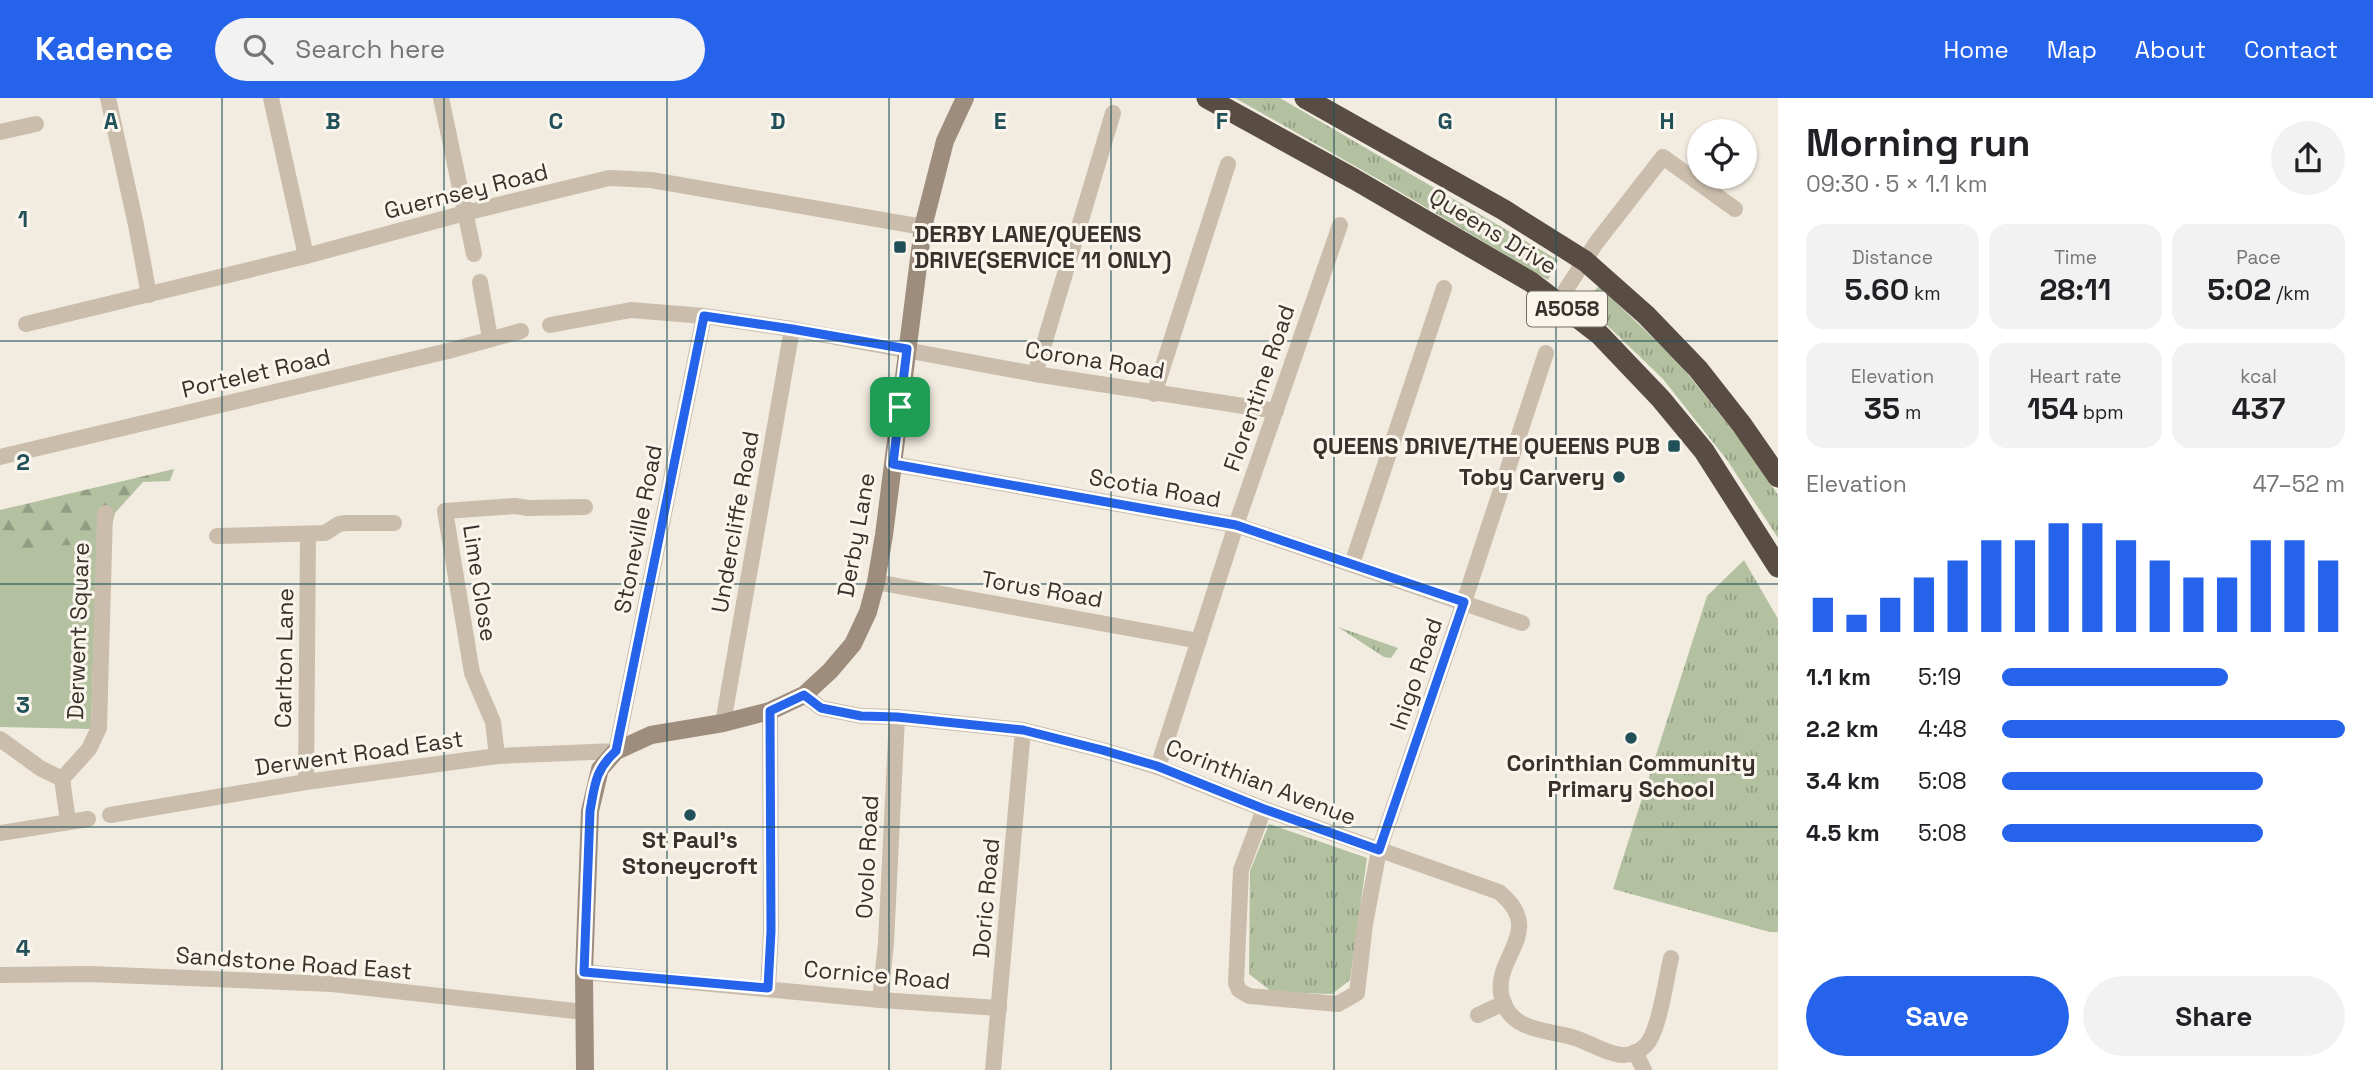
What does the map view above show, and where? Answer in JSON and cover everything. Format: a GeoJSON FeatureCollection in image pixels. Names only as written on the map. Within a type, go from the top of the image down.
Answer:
{"type":"FeatureCollection","features":[{"type":"Feature","properties":{"kind":"highway","name":"Queens Drive"},"geometry":{"type":"LineString","coordinates":[[1207,98],[1531,282],[1600,335],[1661,399],[1704,451],[1778,567]]}},
{"type":"Feature","properties":{"kind":"highway","name":"Queens Drive"},"geometry":{"type":"LineString","coordinates":[[1305,98],[1504,210],[1585,261],[1646,314],[1698,369],[1778,477]]}},
{"type":"Feature","properties":{"kind":"street"},"geometry":{"type":"LineString","coordinates":[[108,98],[149,295]]}},
{"type":"Feature","properties":{"kind":"street"},"geometry":{"type":"LineString","coordinates":[[271,98],[306,256]]}},
{"type":"Feature","properties":{"kind":"street"},"geometry":{"type":"LineString","coordinates":[[442,98],[474,254]]}},
{"type":"Feature","properties":{"kind":"street","name":"Derby Lane"},"geometry":{"type":"LineString","coordinates":[[616,751],[651,735],[723,723],[770,711],[804,695],[830,671],[853,643],[868,612],[876,582],[923,227],[945,141],[965,98]]}},
{"type":"Feature","properties":{"kind":"street"},"geometry":{"type":"LineString","coordinates":[[1035,374],[1113,113]]}},
{"type":"Feature","properties":{"kind":"street"},"geometry":{"type":"LineString","coordinates":[[0,132],[36,124]]}},
{"type":"Feature","properties":{"kind":"street"},"geometry":{"type":"LineString","coordinates":[[1558,302],[1596,243],[1663,158],[1735,209]]}},
{"type":"Feature","properties":{"kind":"street"},"geometry":{"type":"LineString","coordinates":[[1154,394],[1228,164]]}},
{"type":"Feature","properties":{"kind":"street","name":"Guernsey Road"},"geometry":{"type":"LineString","coordinates":[[26,324],[609,178],[651,180],[923,227]]}},
{"type":"Feature","properties":{"kind":"street","name":"Florentine Road"},"geometry":{"type":"LineString","coordinates":[[1157,766],[1339,225]]}},
{"type":"Feature","properties":{"kind":"street"},"geometry":{"type":"LineString","coordinates":[[480,282],[490,338]]}},
{"type":"Feature","properties":{"kind":"street"},"geometry":{"type":"LineString","coordinates":[[1352,564],[1444,288]]}},
{"type":"Feature","properties":{"kind":"street"},"geometry":{"type":"LineString","coordinates":[[550,325],[631,310],[704,316],[907,349]]}},
{"type":"Feature","properties":{"kind":"street","name":"Stoneville Road"},"geometry":{"type":"LineString","coordinates":[[616,751],[704,316]]}},
{"type":"Feature","properties":{"kind":"street","name":"Undercliffe Road"},"geometry":{"type":"LineString","coordinates":[[723,723],[792,329]]}},
{"type":"Feature","properties":{"kind":"street","name":"Portelet Road"},"geometry":{"type":"LineString","coordinates":[[0,457],[448,351],[521,331]]}},
{"type":"Feature","properties":{"kind":"street","name":"Corona Road"},"geometry":{"type":"LineString","coordinates":[[907,349],[1154,394],[1276,411]]}},
{"type":"Feature","properties":{"kind":"street","name":"Inigo Road"},"geometry":{"type":"LineString","coordinates":[[1264,809],[1241,870],[1236,982],[1239,990],[1249,996],[1338,1004],[1357,993],[1365,924],[1379,850],[1546,353]]}},
{"type":"Feature","properties":{"kind":"street","name":"Scotia Road"},"geometry":{"type":"LineString","coordinates":[[893,464],[1236,525],[1522,623]]}},
{"type":"Feature","properties":{"kind":"street","name":"Lime Close"},"geometry":{"type":"LineString","coordinates":[[497,756],[493,722],[472,673],[445,511],[515,506],[585,507]]}},
{"type":"Feature","properties":{"kind":"street","name":"Derwent Square"},"geometry":{"type":"LineString","coordinates":[[62,779],[89,749],[99,728],[105,513]]}},
{"type":"Feature","properties":{"kind":"street"},"geometry":{"type":"LineString","coordinates":[[217,536],[325,533],[339,524],[394,523]]}},
{"type":"Feature","properties":{"kind":"street","name":"Carlton Lane"},"geometry":{"type":"LineString","coordinates":[[306,782],[308,534]]}},
{"type":"Feature","properties":{"kind":"street","name":"Torus Road"},"geometry":{"type":"LineString","coordinates":[[876,582],[1199,641]]}},
{"type":"Feature","properties":{"kind":"street","name":"Corinthian Avenue"},"geometry":{"type":"LineString","coordinates":[[804,695],[821,708],[861,716],[897,717],[1023,730],[1102,750],[1157,766],[1264,809],[1499,892],[1513,906],[1519,928],[1516,946],[1505,963],[1503,972],[1501,990],[1504,1003]]}},
{"type":"Feature","properties":{"kind":"street"},"geometry":{"type":"LineString","coordinates":[[768,988],[771,931],[770,711]]}},
{"type":"Feature","properties":{"kind":"street","name":"Ovolo Road"},"geometry":{"type":"LineString","coordinates":[[880,1000],[886,943],[897,717]]}},
{"type":"Feature","properties":{"kind":"street","name":"Doric Road"},"geometry":{"type":"LineString","coordinates":[[993,1070],[1023,730]]}},
{"type":"Feature","properties":{"kind":"street"},"geometry":{"type":"LineString","coordinates":[[0,739],[40,768],[62,779],[68,821]]}},
{"type":"Feature","properties":{"kind":"street"},"geometry":{"type":"LineString","coordinates":[[585,1070],[584,972],[590,811],[600,769],[616,751]]}},
{"type":"Feature","properties":{"kind":"street","name":"Derwent Road East"},"geometry":{"type":"LineString","coordinates":[[110,815],[306,782],[497,756],[616,751]]}},
{"type":"Feature","properties":{"kind":"street"},"geometry":{"type":"LineString","coordinates":[[0,833],[88,819]]}},
{"type":"Feature","properties":{"kind":"street"},"geometry":{"type":"LineString","coordinates":[[1478,1015],[1504,1003],[1513,1017],[1524,1026],[1581,1040],[1604,1052],[1623,1055],[1635,1052],[1648,1044],[1653,1034],[1671,958]]}},
{"type":"Feature","properties":{"kind":"street","name":"Cornice Road"},"geometry":{"type":"LineString","coordinates":[[584,972],[880,1000],[999,1008]]}},
{"type":"Feature","properties":{"kind":"street","name":"Sandstone Road East"},"geometry":{"type":"LineString","coordinates":[[0,975],[90,974],[332,985],[584,1012]]}},
{"type":"Feature","properties":{"kind":"street"},"geometry":{"type":"LineString","coordinates":[[1635,1052],[1644,1070]]}},
{"type":"Feature","properties":{"kind":"green space"},"geometry":{"type":"Polygon","coordinates":[[[1235,98],[1280,98],[1558,260],[1548,280],[1383,182],[1235,98]]]}},
{"type":"Feature","properties":{"kind":"green space"},"geometry":{"type":"Polygon","coordinates":[[[1599,286],[1679,363],[1745,446],[1778,495],[1778,538],[1727,460],[1663,379],[1585,304],[1599,286]]]}},
{"type":"Feature","properties":{"kind":"green space"},"geometry":{"type":"Polygon","coordinates":[[[174,469],[170,481],[143,482],[115,513],[109,537],[0,624],[0,510],[174,469]]]}},
{"type":"Feature","properties":{"kind":"green space"},"geometry":{"type":"Polygon","coordinates":[[[97,543],[91,729],[0,727],[0,550],[97,543]]]}},
{"type":"Feature","properties":{"kind":"green space"},"geometry":{"type":"Polygon","coordinates":[[[1744,560],[1778,619],[1778,932],[1613,889],[1707,596],[1744,560]]]}},
{"type":"Feature","properties":{"kind":"green space"},"geometry":{"type":"Polygon","coordinates":[[[1338,627],[1398,648],[1391,658],[1384,657],[1338,627]]]}},
{"type":"Feature","properties":{"kind":"green space"},"geometry":{"type":"Polygon","coordinates":[[[1269,824],[1367,858],[1350,980],[1332,994],[1272,992],[1249,974],[1250,871],[1269,824]]]}},
{"type":"Feature","properties":{"kind":"place","name":"DERBY LANE/QUEENS DRIVE(SERVICE 11 ONLY)"},"geometry":{"type":"Point","coordinates":[900,247]}},
{"type":"Feature","properties":{"kind":"place","name":"QUEENS DRIVE/THE QUEENS PUB"},"geometry":{"type":"Point","coordinates":[1674,446]}},
{"type":"Feature","properties":{"kind":"place","name":"Toby Carvery"},"geometry":{"type":"Point","coordinates":[1619,477]}},
{"type":"Feature","properties":{"kind":"place","name":"Corinthian Community Primary School"},"geometry":{"type":"Point","coordinates":[1631,738]}},
{"type":"Feature","properties":{"kind":"place","name":"St Paul's Stoneycroft"},"geometry":{"type":"Point","coordinates":[690,815]}},
{"type":"Feature","properties":{"kind":"route"},"geometry":{"type":"LineString","coordinates":[[704,316],[907,349],[900,407],[893,464],[1236,525],[1464,602],[1379,850],[1264,809],[1157,766],[1102,750],[1023,730],[897,717],[861,716],[821,708],[804,695],[770,711],[771,931],[768,988],[584,972],[590,811],[593,794],[600,769],[616,751],[704,316]]}}]}
